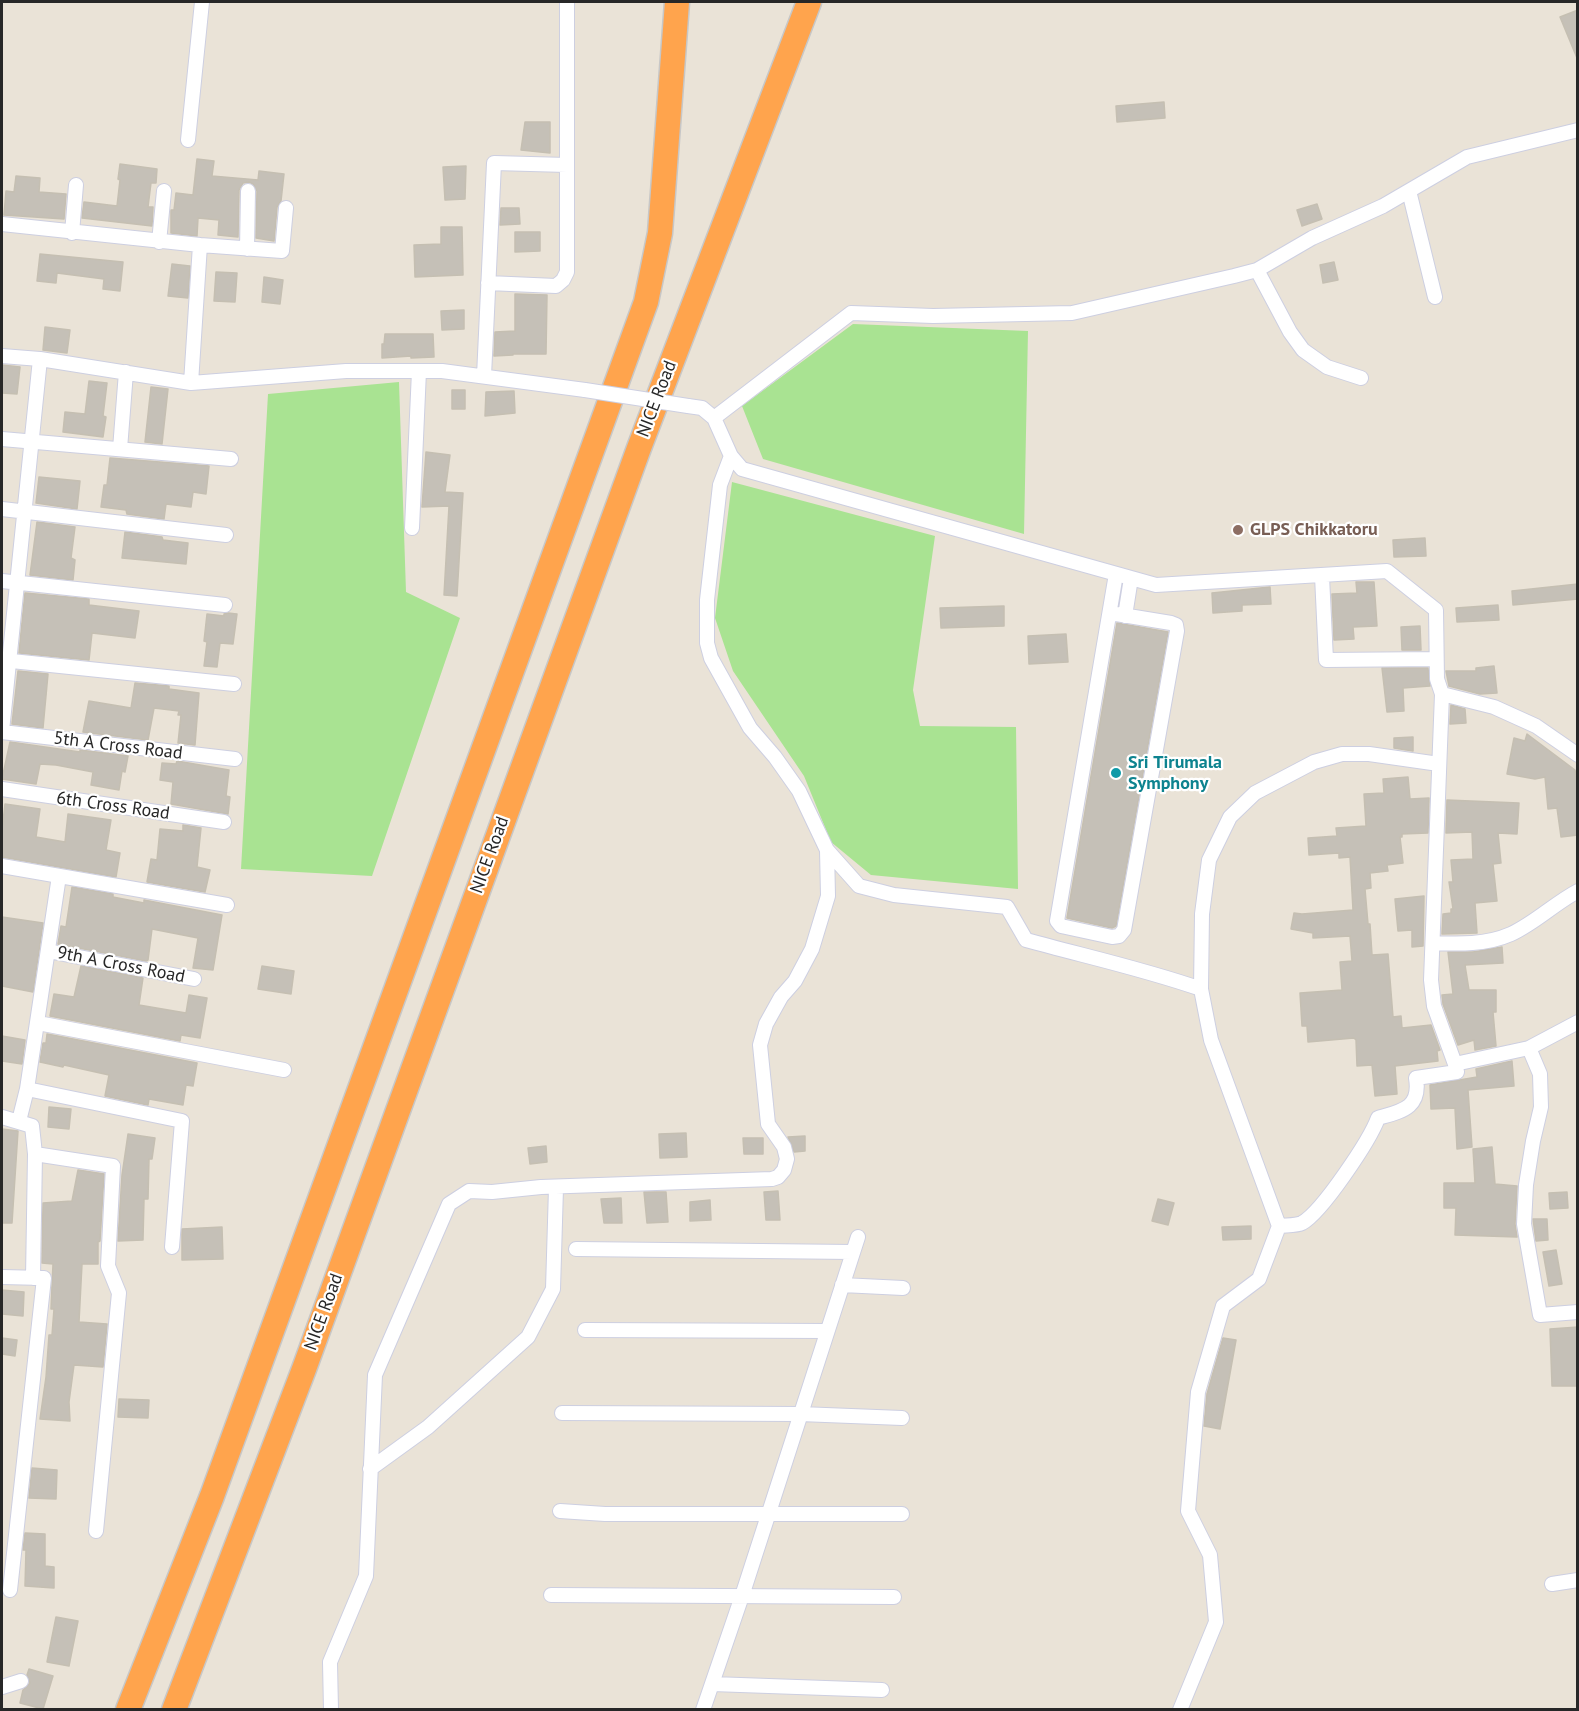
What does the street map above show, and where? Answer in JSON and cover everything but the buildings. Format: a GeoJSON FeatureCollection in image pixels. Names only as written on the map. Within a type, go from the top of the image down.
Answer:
{"type":"FeatureCollection","features":[{"type":"Feature","properties":{"kind":"highway"},"geometry":{"type":"LineString","coordinates":[[128,1710],[212,1496],[646,302],[660,233],[677,2]]}},
{"type":"Feature","properties":{"kind":"highway","name":"NICE Road"},"geometry":{"type":"LineString","coordinates":[[174,1710],[308,1357],[643,437],[809,2]]}},
{"type":"Feature","properties":{"kind":"street"},"geometry":{"type":"LineString","coordinates":[[188,140],[202,2]]}},
{"type":"Feature","properties":{"kind":"street"},"geometry":{"type":"LineString","coordinates":[[488,283],[555,286],[563,280],[567,272],[567,2]]}},
{"type":"Feature","properties":{"kind":"street"},"geometry":{"type":"LineString","coordinates":[[714,418],[851,313],[945,315],[1072,313],[1257,270],[1312,238],[1383,206],[1467,157],[1578,130]]}},
{"type":"Feature","properties":{"kind":"street"},"geometry":{"type":"LineString","coordinates":[[484,376],[494,163],[567,165]]}},
{"type":"Feature","properties":{"kind":"street"},"geometry":{"type":"LineString","coordinates":[[72,233],[76,184]]}},
{"type":"Feature","properties":{"kind":"street"},"geometry":{"type":"LineString","coordinates":[[247,249],[248,190]]}},
{"type":"Feature","properties":{"kind":"street"},"geometry":{"type":"LineString","coordinates":[[1409,190],[1435,297]]}},
{"type":"Feature","properties":{"kind":"street"},"geometry":{"type":"LineString","coordinates":[[159,242],[164,191]]}},
{"type":"Feature","properties":{"kind":"street"},"geometry":{"type":"LineString","coordinates":[[2,224],[159,242],[282,251],[286,208]]}},
{"type":"Feature","properties":{"kind":"street"},"geometry":{"type":"LineString","coordinates":[[191,382],[200,245]]}},
{"type":"Feature","properties":{"kind":"street"},"geometry":{"type":"LineString","coordinates":[[1257,270],[1290,332],[1303,350],[1327,367],[1361,378]]}},
{"type":"Feature","properties":{"kind":"street"},"geometry":{"type":"LineString","coordinates":[[2,357],[40,359],[191,382],[346,371],[442,371],[702,408],[714,418],[731,456],[742,469],[1156,585],[1387,571],[1436,610],[1437,679],[1442,694],[1431,980],[1434,1006],[1457,1072],[1416,1078],[1418,1090],[1413,1101],[1406,1110],[1378,1118],[1372,1133],[1355,1160],[1315,1211],[1301,1223],[1279,1226]]}},
{"type":"Feature","properties":{"kind":"street"},"geometry":{"type":"LineString","coordinates":[[2,731],[5,661],[18,583],[40,359]]}},
{"type":"Feature","properties":{"kind":"street"},"geometry":{"type":"LineString","coordinates":[[412,528],[418,371]]}},
{"type":"Feature","properties":{"kind":"street"},"geometry":{"type":"LineString","coordinates":[[120,449],[126,372]]}},
{"type":"Feature","properties":{"kind":"street"},"geometry":{"type":"LineString","coordinates":[[2,439],[231,459]]}},
{"type":"Feature","properties":{"kind":"street"},"geometry":{"type":"LineString","coordinates":[[731,456],[720,485],[708,589],[707,643],[711,658],[750,728],[775,756],[799,790],[827,850],[859,886],[894,895],[1007,908],[1026,940],[1156,974],[1201,989]]}},
{"type":"Feature","properties":{"kind":"street"},"geometry":{"type":"LineString","coordinates":[[2,509],[226,535]]}},
{"type":"Feature","properties":{"kind":"street"},"geometry":{"type":"LineString","coordinates":[[1110,613],[1171,623],[1176,625],[1177,631],[1124,930],[1119,936],[1112,937],[1061,926],[1057,921],[1116,574]]}},
{"type":"Feature","properties":{"kind":"street"},"geometry":{"type":"LineString","coordinates":[[1322,576],[1326,660],[1437,659]]}},
{"type":"Feature","properties":{"kind":"street"},"geometry":{"type":"LineString","coordinates":[[1125,615],[1131,578]]}},
{"type":"Feature","properties":{"kind":"street"},"geometry":{"type":"LineString","coordinates":[[2,581],[225,605]]}},
{"type":"Feature","properties":{"kind":"street"},"geometry":{"type":"LineString","coordinates":[[5,661],[234,684]]}},
{"type":"Feature","properties":{"kind":"street"},"geometry":{"type":"LineString","coordinates":[[1442,694],[1494,707],[1536,726],[1578,755]]}},
{"type":"Feature","properties":{"kind":"street","name":"5th A Cross Road"},"geometry":{"type":"LineString","coordinates":[[2,731],[235,759]]}},
{"type":"Feature","properties":{"kind":"street"},"geometry":{"type":"LineString","coordinates":[[1180,1710],[1216,1622],[1210,1555],[1188,1511],[1198,1392],[1223,1306],[1259,1279],[1279,1226],[1211,1040],[1201,989],[1202,914],[1209,860],[1230,817],[1255,793],[1314,762],[1342,754],[1369,754],[1439,764]]}},
{"type":"Feature","properties":{"kind":"street","name":"6th Cross Road"},"geometry":{"type":"LineString","coordinates":[[2,789],[224,822]]}},
{"type":"Feature","properties":{"kind":"street"},"geometry":{"type":"LineString","coordinates":[[331,1710],[330,1662],[366,1576],[375,1375],[450,1204],[469,1191],[492,1192],[778,1177],[784,1170],[787,1159],[784,1147],[768,1124],[760,1045],[766,1024],[781,997],[795,981],[812,949],[828,896],[827,850]]}},
{"type":"Feature","properties":{"kind":"street"},"geometry":{"type":"LineString","coordinates":[[2,866],[227,905]]}},
{"type":"Feature","properties":{"kind":"street"},"geometry":{"type":"LineString","coordinates":[[19,1121],[38,1023],[59,876]]}},
{"type":"Feature","properties":{"kind":"street"},"geometry":{"type":"LineString","coordinates":[[1433,943],[1486,942],[1511,934],[1578,891]]}},
{"type":"Feature","properties":{"kind":"street","name":"9th A Cross Road"},"geometry":{"type":"LineString","coordinates":[[48,951],[194,978]]}},
{"type":"Feature","properties":{"kind":"street"},"geometry":{"type":"LineString","coordinates":[[1455,1064],[1529,1048],[1578,1022]]}},
{"type":"Feature","properties":{"kind":"street"},"geometry":{"type":"LineString","coordinates":[[38,1023],[284,1070]]}},
{"type":"Feature","properties":{"kind":"street"},"geometry":{"type":"LineString","coordinates":[[1529,1048],[1540,1074],[1541,1107],[1526,1185],[1524,1224],[1540,1315],[1578,1312]]}},
{"type":"Feature","properties":{"kind":"street"},"geometry":{"type":"LineString","coordinates":[[27,1089],[182,1121],[172,1247]]}},
{"type":"Feature","properties":{"kind":"street"},"geometry":{"type":"LineString","coordinates":[[2,1117],[32,1126],[35,1154],[33,1278]]}},
{"type":"Feature","properties":{"kind":"street"},"geometry":{"type":"LineString","coordinates":[[35,1154],[113,1166],[108,1266],[119,1293],[96,1531]]}},
{"type":"Feature","properties":{"kind":"street"},"geometry":{"type":"LineString","coordinates":[[370,1469],[428,1427],[528,1338],[553,1289],[556,1188]]}},
{"type":"Feature","properties":{"kind":"street"},"geometry":{"type":"LineString","coordinates":[[703,1710],[858,1237]]}},
{"type":"Feature","properties":{"kind":"street"},"geometry":{"type":"LineString","coordinates":[[576,1249],[853,1252]]}},
{"type":"Feature","properties":{"kind":"street"},"geometry":{"type":"LineString","coordinates":[[2,1277],[44,1278],[10,1590]]}},
{"type":"Feature","properties":{"kind":"street"},"geometry":{"type":"LineString","coordinates":[[842,1284],[903,1288]]}},
{"type":"Feature","properties":{"kind":"street"},"geometry":{"type":"LineString","coordinates":[[585,1330],[827,1331]]}},
{"type":"Feature","properties":{"kind":"street"},"geometry":{"type":"LineString","coordinates":[[562,1413],[801,1414],[902,1418]]}},
{"type":"Feature","properties":{"kind":"street"},"geometry":{"type":"LineString","coordinates":[[560,1511],[605,1514],[902,1514]]}},
{"type":"Feature","properties":{"kind":"street"},"geometry":{"type":"LineString","coordinates":[[1552,1584],[1578,1580]]}},
{"type":"Feature","properties":{"kind":"street"},"geometry":{"type":"LineString","coordinates":[[551,1595],[894,1597]]}},
{"type":"Feature","properties":{"kind":"street"},"geometry":{"type":"LineString","coordinates":[[2,1687],[21,1681]]}},
{"type":"Feature","properties":{"kind":"street"},"geometry":{"type":"LineString","coordinates":[[712,1684],[882,1690]]}},
{"type":"Feature","properties":{"kind":"green space"},"geometry":{"type":"Polygon","coordinates":[[[853,324],[1028,331],[1024,534],[763,459],[742,406],[853,324]]]}},
{"type":"Feature","properties":{"kind":"green space"},"geometry":{"type":"Polygon","coordinates":[[[399,382],[406,592],[460,618],[372,876],[241,869],[268,394],[399,382]]]}},
{"type":"Feature","properties":{"kind":"green space"},"geometry":{"type":"Polygon","coordinates":[[[732,482],[935,536],[913,690],[920,726],[1016,727],[1018,889],[871,875],[831,842],[804,776],[733,671],[715,618],[732,482]]]}},
{"type":"Feature","properties":{"kind":"place","name":"GLPS Chikkatoru"},"geometry":{"type":"Point","coordinates":[1238,530]}},
{"type":"Feature","properties":{"kind":"place","name":"Sri Tirumala Symphony"},"geometry":{"type":"Point","coordinates":[1116,773]}}]}
